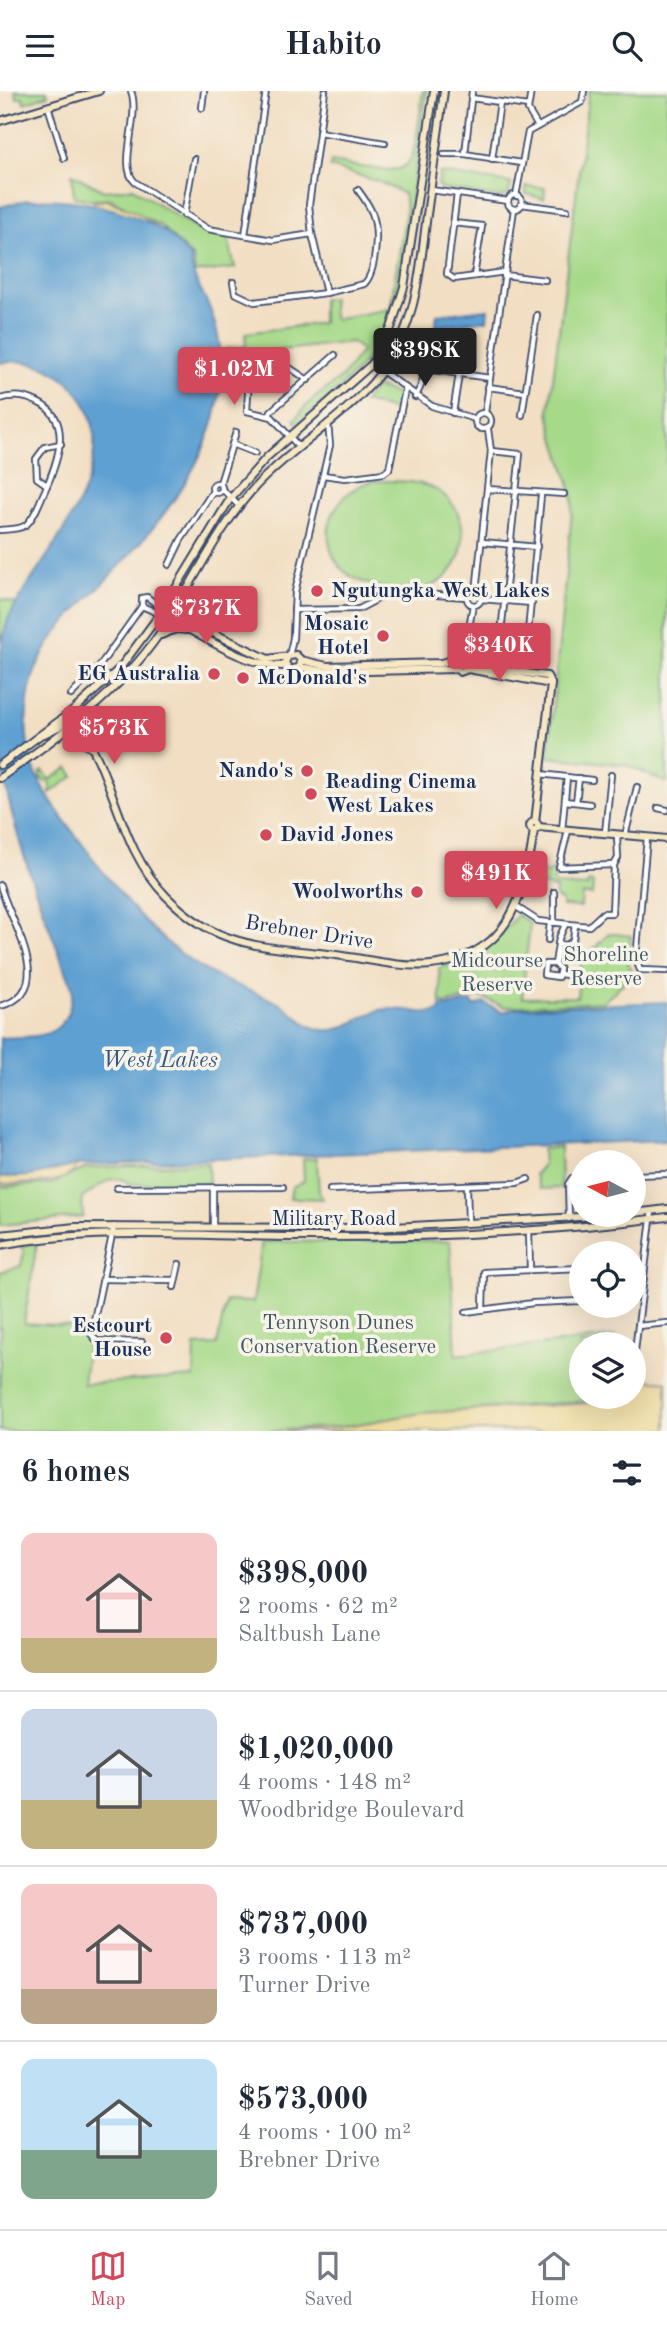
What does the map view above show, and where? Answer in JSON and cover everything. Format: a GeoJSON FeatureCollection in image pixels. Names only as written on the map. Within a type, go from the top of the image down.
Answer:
{"type":"FeatureCollection","features":[{"type":"Feature","properties":{"kind":"main road"},"geometry":{"type":"LineString","coordinates":[[0,121],[81,94],[99,91]]}},
{"type":"Feature","properties":{"kind":"main road"},"geometry":{"type":"LineString","coordinates":[[0,765],[75,710],[120,668],[162,611],[228,498],[290,436],[372,364],[391,328],[404,287],[434,91]]}},
{"type":"Feature","properties":{"kind":"main road"},"geometry":{"type":"LineString","coordinates":[[0,778],[88,713],[137,663],[171,616],[239,506],[299,447],[356,400],[380,373],[398,345],[411,311],[444,91]]}},
{"type":"Feature","properties":{"kind":"main road"},"geometry":{"type":"LineString","coordinates":[[183,596],[184,611],[189,622]]}},
{"type":"Feature","properties":{"kind":"main road"},"geometry":{"type":"LineString","coordinates":[[162,611],[193,631],[268,665],[293,660],[327,671],[455,669],[461,673],[468,663],[457,658],[441,663],[327,666],[293,660],[268,659],[171,616]]}},
{"type":"Feature","properties":{"kind":"main road"},"geometry":{"type":"LineString","coordinates":[[158,636],[176,629],[193,631]]}},
{"type":"Feature","properties":{"kind":"main road"},"geometry":{"type":"LineString","coordinates":[[455,669],[457,658]]}},
{"type":"Feature","properties":{"kind":"main road","name":"Brebner Drive"},"geometry":{"type":"LineString","coordinates":[[76,723],[89,739],[132,850],[147,873],[179,908],[224,937],[264,947],[429,965],[457,960],[486,944],[496,935],[515,906],[536,827],[551,684],[547,676],[468,663]]}},
{"type":"Feature","properties":{"kind":"main road"},"geometry":{"type":"LineString","coordinates":[[88,713],[85,726],[89,739]]}},
{"type":"Feature","properties":{"kind":"main road"},"geometry":{"type":"LineString","coordinates":[[42,734],[53,732],[68,722],[76,723]]}},
{"type":"Feature","properties":{"kind":"main road","name":"Brebner Drive"},"geometry":{"type":"LineString","coordinates":[[67,730],[93,751]]}},
{"type":"Feature","properties":{"kind":"main road"},"geometry":{"type":"LineString","coordinates":[[536,827],[667,839]]}},
{"type":"Feature","properties":{"kind":"main road"},"geometry":{"type":"LineString","coordinates":[[646,1212],[667,1209]]}},
{"type":"Feature","properties":{"kind":"main road","name":"Military Road"},"geometry":{"type":"LineString","coordinates":[[0,1245],[54,1238],[114,1235],[374,1237],[529,1231],[667,1217]]}},
{"type":"Feature","properties":{"kind":"main road","name":"Military Road"},"geometry":{"type":"LineString","coordinates":[[0,1235],[54,1228],[114,1226],[374,1228],[569,1219]]}},
{"type":"Feature","properties":{"kind":"main road"},"geometry":{"type":"LineString","coordinates":[[374,1228],[374,1237]]}},
{"type":"Feature","properties":{"kind":"street"},"geometry":{"type":"LineString","coordinates":[[131,91],[135,106],[127,166],[130,178],[208,229],[281,240],[312,234]]}},
{"type":"Feature","properties":{"kind":"street"},"geometry":{"type":"LineString","coordinates":[[202,108],[204,91]]}},
{"type":"Feature","properties":{"kind":"street"},"geometry":{"type":"LineString","coordinates":[[245,235],[266,91]]}},
{"type":"Feature","properties":{"kind":"street"},"geometry":{"type":"LineString","coordinates":[[325,91],[310,192],[312,234],[326,293]]}},
{"type":"Feature","properties":{"kind":"street"},"geometry":{"type":"LineString","coordinates":[[465,154],[472,91]]}},
{"type":"Feature","properties":{"kind":"street"},"geometry":{"type":"LineString","coordinates":[[531,91],[528,106],[537,125]]}},
{"type":"Feature","properties":{"kind":"street"},"geometry":{"type":"LineString","coordinates":[[522,204],[516,196],[526,134],[537,125],[582,102],[584,91]]}},
{"type":"Feature","properties":{"kind":"street"},"geometry":{"type":"LineString","coordinates":[[471,98],[528,106]]}},
{"type":"Feature","properties":{"kind":"street"},"geometry":{"type":"LineString","coordinates":[[492,159],[500,102]]}},
{"type":"Feature","properties":{"kind":"street"},"geometry":{"type":"LineString","coordinates":[[48,106],[64,158]]}},
{"type":"Feature","properties":{"kind":"street"},"geometry":{"type":"LineString","coordinates":[[319,132],[385,143]]}},
{"type":"Feature","properties":{"kind":"street"},"geometry":{"type":"LineString","coordinates":[[444,154],[465,154],[521,163]]}},
{"type":"Feature","properties":{"kind":"street"},"geometry":{"type":"LineString","coordinates":[[184,215],[194,159]]}},
{"type":"Feature","properties":{"kind":"street"},"geometry":{"type":"LineString","coordinates":[[233,282],[235,293],[254,302],[358,287],[369,279],[375,233],[374,216],[358,190]]}},
{"type":"Feature","properties":{"kind":"street"},"geometry":{"type":"LineString","coordinates":[[431,190],[508,201],[516,196]]}},
{"type":"Feature","properties":{"kind":"street"},"geometry":{"type":"LineString","coordinates":[[457,194],[447,275],[454,279],[505,273],[545,280]]}},
{"type":"Feature","properties":{"kind":"street"},"geometry":{"type":"LineString","coordinates":[[485,413],[514,209],[508,201]]}},
{"type":"Feature","properties":{"kind":"street"},"geometry":{"type":"LineString","coordinates":[[514,209],[522,204],[567,210]]}},
{"type":"Feature","properties":{"kind":"street"},"geometry":{"type":"LineString","coordinates":[[453,223],[482,226],[474,276]]}},
{"type":"Feature","properties":{"kind":"street"},"geometry":{"type":"LineString","coordinates":[[522,415],[537,315]]}},
{"type":"Feature","properties":{"kind":"street"},"geometry":{"type":"LineString","coordinates":[[403,351],[421,363],[424,369],[420,389],[415,397]]}},
{"type":"Feature","properties":{"kind":"street"},"geometry":{"type":"LineString","coordinates":[[270,416],[271,411],[335,355]]}},
{"type":"Feature","properties":{"kind":"street"},"geometry":{"type":"LineString","coordinates":[[250,357],[247,411],[270,416],[299,447]]}},
{"type":"Feature","properties":{"kind":"street"},"geometry":{"type":"LineString","coordinates":[[372,364],[380,373],[415,397],[475,419],[485,413]]}},
{"type":"Feature","properties":{"kind":"street"},"geometry":{"type":"LineString","coordinates":[[251,373],[290,368],[308,380]]}},
{"type":"Feature","properties":{"kind":"street"},"geometry":{"type":"LineString","coordinates":[[424,369],[490,378]]}},
{"type":"Feature","properties":{"kind":"street"},"geometry":{"type":"LineString","coordinates":[[453,413],[459,374]]}},
{"type":"Feature","properties":{"kind":"street"},"geometry":{"type":"LineString","coordinates":[[488,387],[525,392]]}},
{"type":"Feature","properties":{"kind":"street"},"geometry":{"type":"LineString","coordinates":[[323,475],[345,478],[384,473],[389,469],[405,390]]}},
{"type":"Feature","properties":{"kind":"street"},"geometry":{"type":"LineString","coordinates":[[0,399],[25,397],[44,405],[55,420],[61,444],[47,485],[28,523],[18,529],[0,530]]}},
{"type":"Feature","properties":{"kind":"street"},"geometry":{"type":"LineString","coordinates":[[481,599],[475,592],[491,451],[488,429],[492,420],[485,413]]}},
{"type":"Feature","properties":{"kind":"street"},"geometry":{"type":"LineString","coordinates":[[475,419],[480,429],[488,429]]}},
{"type":"Feature","properties":{"kind":"street"},"geometry":{"type":"LineString","coordinates":[[293,660],[295,592],[323,475],[329,440],[328,422]]}},
{"type":"Feature","properties":{"kind":"street"},"geometry":{"type":"LineString","coordinates":[[169,565],[181,540],[218,489],[236,432]]}},
{"type":"Feature","properties":{"kind":"street"},"geometry":{"type":"LineString","coordinates":[[317,432],[329,440]]}},
{"type":"Feature","properties":{"kind":"street"},"geometry":{"type":"LineString","coordinates":[[47,485],[37,478],[36,459],[45,447],[61,444]]}},
{"type":"Feature","properties":{"kind":"street"},"geometry":{"type":"LineString","coordinates":[[232,444],[255,453]]}},
{"type":"Feature","properties":{"kind":"street"},"geometry":{"type":"LineString","coordinates":[[491,451],[520,454],[498,661],[525,664],[541,495]]}},
{"type":"Feature","properties":{"kind":"street"},"geometry":{"type":"LineString","coordinates":[[218,489],[239,506]]}},
{"type":"Feature","properties":{"kind":"street"},"geometry":{"type":"LineString","coordinates":[[487,489],[541,495],[564,494]]}},
{"type":"Feature","properties":{"kind":"street"},"geometry":{"type":"LineString","coordinates":[[482,542],[537,547]]}},
{"type":"Feature","properties":{"kind":"street"},"geometry":{"type":"LineString","coordinates":[[294,610],[359,609],[391,592],[467,597],[475,592]]}},
{"type":"Feature","properties":{"kind":"street"},"geometry":{"type":"LineString","coordinates":[[467,597],[473,605]]}},
{"type":"Feature","properties":{"kind":"street"},"geometry":{"type":"LineString","coordinates":[[457,658],[464,646],[473,605],[481,599],[532,603]]}},
{"type":"Feature","properties":{"kind":"street"},"geometry":{"type":"LineString","coordinates":[[71,695],[98,668],[147,605],[162,611]]}},
{"type":"Feature","properties":{"kind":"street"},"geometry":{"type":"LineString","coordinates":[[464,646],[468,663]]}},
{"type":"Feature","properties":{"kind":"street"},"geometry":{"type":"LineString","coordinates":[[540,774],[592,780]]}},
{"type":"Feature","properties":{"kind":"street"},"geometry":{"type":"LineString","coordinates":[[604,834],[611,775]]}},
{"type":"Feature","properties":{"kind":"street"},"geometry":{"type":"LineString","coordinates":[[567,777],[565,830],[559,867],[614,865]]}},
{"type":"Feature","properties":{"kind":"street"},"geometry":{"type":"LineString","coordinates":[[576,802],[579,778]]}},
{"type":"Feature","properties":{"kind":"street"},"geometry":{"type":"LineString","coordinates":[[515,906],[536,920],[565,925],[589,926],[603,913],[612,913],[614,865],[637,787]]}},
{"type":"Feature","properties":{"kind":"street"},"geometry":{"type":"LineString","coordinates":[[565,801],[590,804]]}},
{"type":"Feature","properties":{"kind":"street"},"geometry":{"type":"LineString","coordinates":[[658,809],[667,810]]}},
{"type":"Feature","properties":{"kind":"street"},"geometry":{"type":"LineString","coordinates":[[647,838],[636,960],[640,970],[667,971]]}},
{"type":"Feature","properties":{"kind":"street"},"geometry":{"type":"LineString","coordinates":[[0,885],[9,916],[30,965],[30,975],[23,993],[0,1006]]}},
{"type":"Feature","properties":{"kind":"street"},"geometry":{"type":"LineString","coordinates":[[548,940],[554,892]]}},
{"type":"Feature","properties":{"kind":"street"},"geometry":{"type":"LineString","coordinates":[[561,974],[555,964],[565,925]]}},
{"type":"Feature","properties":{"kind":"street"},"geometry":{"type":"LineString","coordinates":[[558,944],[567,945],[573,940],[575,925]]}},
{"type":"Feature","properties":{"kind":"street"},"geometry":{"type":"LineString","coordinates":[[555,964],[545,964],[544,975],[574,976]]}},
{"type":"Feature","properties":{"kind":"street"},"geometry":{"type":"LineString","coordinates":[[646,1175],[667,1174]]}},
{"type":"Feature","properties":{"kind":"street"},"geometry":{"type":"LineString","coordinates":[[330,1190],[517,1183],[528,1179]]}},
{"type":"Feature","properties":{"kind":"street"},"geometry":{"type":"LineString","coordinates":[[569,1182],[569,1219]]}},
{"type":"Feature","properties":{"kind":"street"},"geometry":{"type":"LineString","coordinates":[[467,1185],[468,1224]]}},
{"type":"Feature","properties":{"kind":"street"},"geometry":{"type":"LineString","coordinates":[[117,1188],[283,1188]]}},
{"type":"Feature","properties":{"kind":"street"},"geometry":{"type":"LineString","coordinates":[[213,1189],[213,1226]]}},
{"type":"Feature","properties":{"kind":"street"},"geometry":{"type":"LineString","coordinates":[[637,1332],[652,1211]]}},
{"type":"Feature","properties":{"kind":"street"},"geometry":{"type":"LineString","coordinates":[[114,1226],[93,1320],[93,1339],[106,1342],[142,1342]]}},
{"type":"Feature","properties":{"kind":"street"},"geometry":{"type":"LineString","coordinates":[[529,1231],[530,1270]]}},
{"type":"Feature","properties":{"kind":"street"},"geometry":{"type":"LineString","coordinates":[[174,1287],[179,1264]]}},
{"type":"Feature","properties":{"kind":"street"},"geometry":{"type":"LineString","coordinates":[[483,1308],[484,1272],[569,1269]]}},
{"type":"Feature","properties":{"kind":"street"},"geometry":{"type":"LineString","coordinates":[[104,1279],[175,1280]]}},
{"type":"Feature","properties":{"kind":"street"},"geometry":{"type":"LineString","coordinates":[[466,1312],[483,1308],[569,1302]]}},
{"type":"Feature","properties":{"kind":"street"},"geometry":{"type":"LineString","coordinates":[[638,1326],[667,1323]]}},
{"type":"Feature","properties":{"kind":"green space"},"geometry":{"type":"Polygon","coordinates":[[[15,91],[47,91],[48,95],[24,103],[23,97],[17,98],[15,91]]]}},
{"type":"Feature","properties":{"kind":"green space"},"geometry":{"type":"Polygon","coordinates":[[[423,91],[427,91],[405,249],[390,317],[368,358],[296,424],[294,420],[310,402],[344,375],[362,350],[351,342],[225,357],[224,349],[246,346],[245,333],[322,323],[322,299],[332,298],[333,316],[336,319],[390,309],[406,211],[404,194],[380,182],[330,167],[331,162],[381,169],[396,169],[406,165],[412,157],[416,142],[423,91]]]}},
{"type":"Feature","properties":{"kind":"green space"},"geometry":{"type":"Polygon","coordinates":[[[589,91],[667,91],[667,783],[627,765],[548,757],[573,501],[549,411],[589,91]]]}},
{"type":"Feature","properties":{"kind":"green space"},"geometry":{"type":"Polygon","coordinates":[[[440,173],[511,183],[509,195],[498,197],[441,189],[438,186],[440,173]]]}},
{"type":"Feature","properties":{"kind":"green space"},"geometry":{"type":"Polygon","coordinates":[[[72,174],[104,191],[133,188],[200,231],[228,238],[235,268],[195,273],[193,258],[161,226],[109,198],[91,200],[74,197],[72,174]]]}},
{"type":"Feature","properties":{"kind":"green space"},"geometry":{"type":"Polygon","coordinates":[[[526,186],[545,188],[544,199],[526,194],[526,186]]]}},
{"type":"Feature","properties":{"kind":"green space"},"geometry":{"type":"Polygon","coordinates":[[[375,387],[397,394],[400,399],[397,411],[364,402],[375,387]]]}},
{"type":"Feature","properties":{"kind":"green space"},"geometry":{"type":"Polygon","coordinates":[[[374,481],[423,484],[437,490],[450,501],[458,515],[462,545],[458,560],[449,573],[437,583],[411,590],[376,586],[354,577],[338,564],[331,551],[329,538],[334,513],[350,492],[374,481]]]}},
{"type":"Feature","properties":{"kind":"green space"},"geometry":{"type":"Polygon","coordinates":[[[0,599],[17,604],[0,641],[0,599]]]}},
{"type":"Feature","properties":{"kind":"green space"},"geometry":{"type":"Polygon","coordinates":[[[68,768],[74,776],[50,793],[50,784],[41,779],[40,773],[43,771],[50,780],[68,768]]]}},
{"type":"Feature","properties":{"kind":"green space"},"geometry":{"type":"Polygon","coordinates":[[[550,870],[554,870],[554,885],[587,887],[588,882],[593,883],[592,895],[582,894],[581,907],[562,906],[562,901],[555,897],[556,889],[535,883],[537,871],[550,874],[550,870]]]}},
{"type":"Feature","properties":{"kind":"green space","name":"Midcourse Reserve"},"geometry":{"type":"Polygon","coordinates":[[[517,915],[530,923],[522,998],[577,997],[581,962],[609,933],[631,936],[628,963],[633,973],[604,1002],[504,1007],[481,997],[441,1004],[439,968],[463,960],[483,949],[501,934],[517,915]]]}},
{"type":"Feature","properties":{"kind":"green space"},"geometry":{"type":"Polygon","coordinates":[[[560,1147],[561,1188],[540,1189],[535,1174],[543,1165],[542,1149],[560,1147]]]}},
{"type":"Feature","properties":{"kind":"green space"},"geometry":{"type":"Polygon","coordinates":[[[317,1158],[319,1194],[323,1199],[290,1198],[292,1187],[304,1181],[303,1159],[317,1158]]]}},
{"type":"Feature","properties":{"kind":"green space"},"geometry":{"type":"Polygon","coordinates":[[[208,1163],[209,1184],[130,1184],[124,1180],[112,1179],[82,1198],[83,1217],[0,1225],[0,1187],[51,1184],[86,1168],[208,1163]]]}},
{"type":"Feature","properties":{"kind":"green space","name":"Tennyson Dunes Conservation Reserve"},"geometry":{"type":"Polygon","coordinates":[[[450,1241],[456,1355],[569,1342],[569,1403],[423,1413],[341,1427],[266,1431],[0,1431],[0,1272],[21,1266],[24,1251],[20,1246],[37,1243],[24,1323],[85,1327],[84,1336],[88,1342],[83,1384],[194,1377],[195,1346],[217,1345],[226,1301],[253,1302],[262,1242],[450,1241]]]}},
{"type":"Feature","properties":{"kind":"sand"},"geometry":{"type":"Polygon","coordinates":[[[107,200],[138,213],[157,227],[92,206],[94,202],[107,200]]]}},
{"type":"Feature","properties":{"kind":"sand"},"geometry":{"type":"Polygon","coordinates":[[[77,1165],[73,1172],[55,1180],[0,1184],[0,1177],[31,1176],[77,1165]]]}},
{"type":"Feature","properties":{"kind":"sand"},"geometry":{"type":"Polygon","coordinates":[[[646,1380],[667,1382],[667,1431],[266,1431],[341,1427],[423,1413],[569,1404],[569,1409],[646,1409],[646,1380]]]}},
{"type":"Feature","properties":{"kind":"water","name":"West Lakes"},"geometry":{"type":"Polygon","coordinates":[[[27,200],[62,200],[98,205],[132,216],[168,234],[191,258],[195,278],[214,321],[221,358],[217,407],[210,431],[188,478],[142,541],[57,632],[38,663],[28,700],[28,742],[38,777],[55,807],[121,895],[180,953],[228,982],[282,1005],[316,1028],[338,1029],[380,1010],[434,1012],[440,1011],[441,1007],[472,1002],[474,1006],[484,1003],[502,1012],[517,1008],[667,1002],[667,1140],[77,1165],[31,1176],[0,1177],[0,1038],[29,1037],[51,1032],[66,1018],[73,989],[31,877],[7,791],[1,761],[2,646],[8,619],[77,507],[93,459],[94,434],[91,417],[84,402],[63,377],[34,364],[0,363],[0,207],[27,200]]]}},
{"type":"Feature","properties":{"kind":"water"},"geometry":{"type":"Polygon","coordinates":[[[488,309],[487,320],[435,327],[437,315],[488,309]]]}},
{"type":"Feature","properties":{"kind":"place","name":"Ngutungka West Lakes"},"geometry":{"type":"Point","coordinates":[317,591]}},
{"type":"Feature","properties":{"kind":"place","name":"Mosaic Hotel"},"geometry":{"type":"Point","coordinates":[383,636]}},
{"type":"Feature","properties":{"kind":"place","name":"EG Australia"},"geometry":{"type":"Point","coordinates":[214,674]}},
{"type":"Feature","properties":{"kind":"place","name":"McDonald's"},"geometry":{"type":"Point","coordinates":[243,678]}},
{"type":"Feature","properties":{"kind":"place","name":"Nando's"},"geometry":{"type":"Point","coordinates":[307,771]}},
{"type":"Feature","properties":{"kind":"place","name":"Reading Cinema West Lakes"},"geometry":{"type":"Point","coordinates":[311,794]}},
{"type":"Feature","properties":{"kind":"place","name":"David Jones"},"geometry":{"type":"Point","coordinates":[266,835]}},
{"type":"Feature","properties":{"kind":"place","name":"Woolworths"},"geometry":{"type":"Point","coordinates":[417,892]}},
{"type":"Feature","properties":{"kind":"place","name":"Estcourt House"},"geometry":{"type":"Point","coordinates":[166,1338]}},
{"type":"Feature","properties":{"kind":"park label","name":"Shoreline Reserve"},"geometry":{"type":"Point","coordinates":[606,967]}}]}
